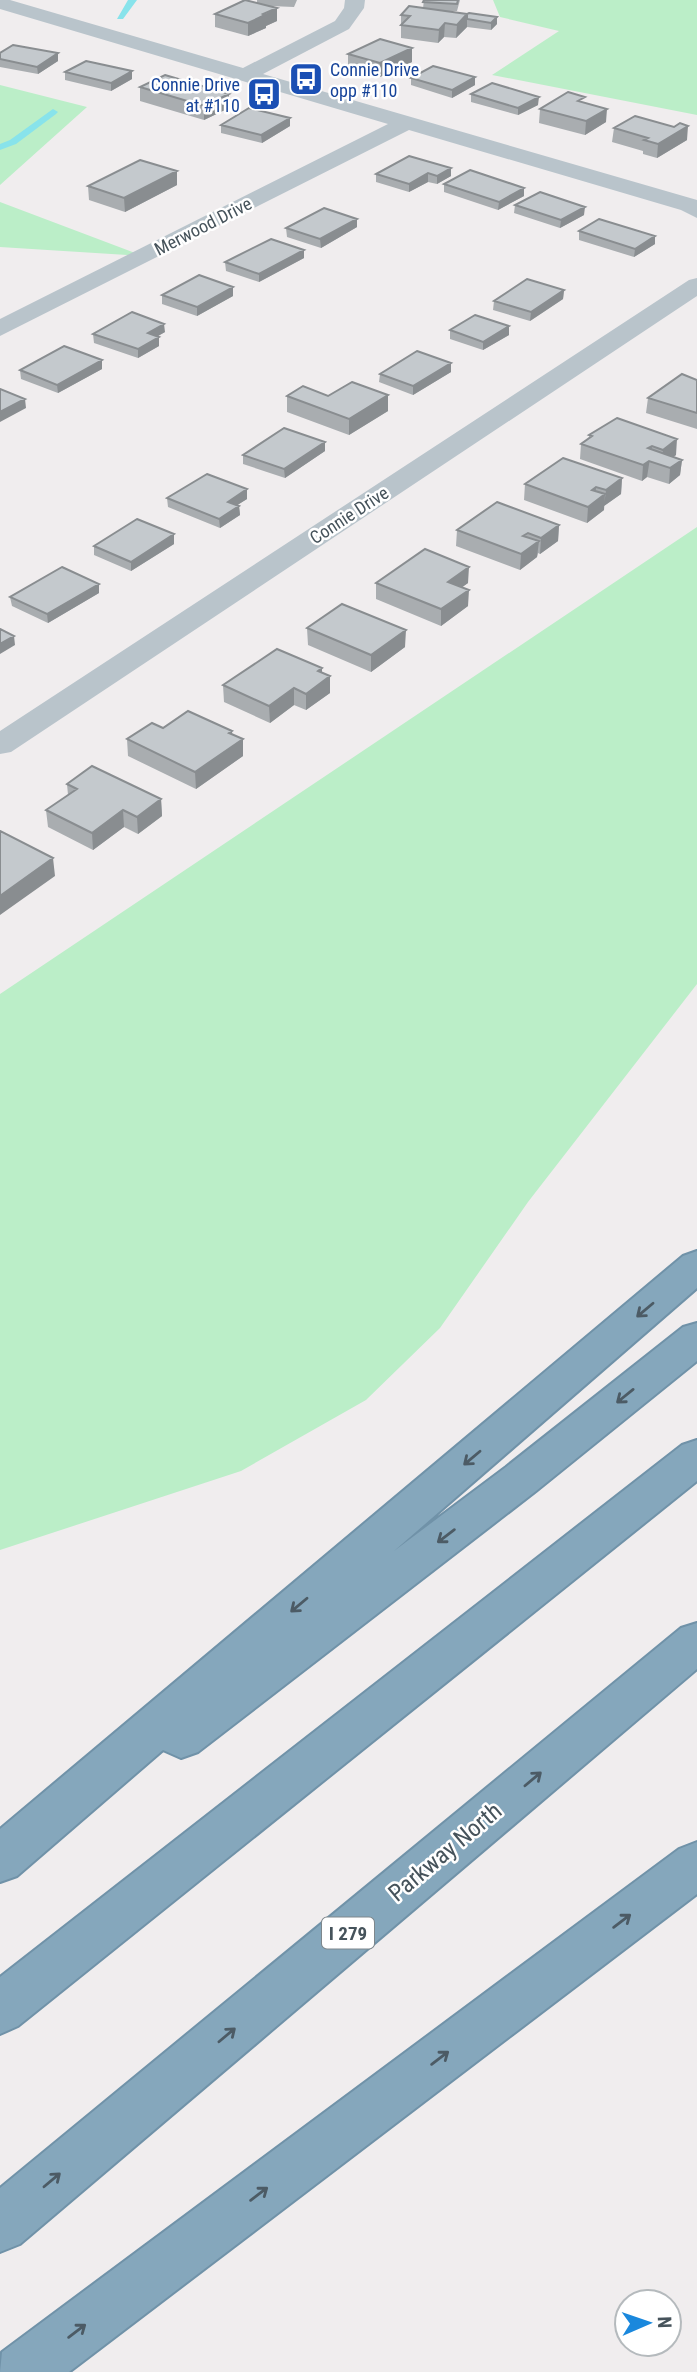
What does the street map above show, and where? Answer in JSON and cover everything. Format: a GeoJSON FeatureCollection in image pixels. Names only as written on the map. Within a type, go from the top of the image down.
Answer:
{"type":"FeatureCollection","features":[{"type":"Feature","properties":{"kind":"highway"},"geometry":{"type":"LineString","coordinates":[[0,1860],[697,1266]]}},
{"type":"Feature","properties":{"kind":"highway"},"geometry":{"type":"LineString","coordinates":[[0,1875],[521,1479],[697,1338]]}},
{"type":"Feature","properties":{"kind":"highway"},"geometry":{"type":"LineString","coordinates":[[0,2009],[697,1457]]}},
{"type":"Feature","properties":{"kind":"highway"},"geometry":{"type":"LineString","coordinates":[[0,2026],[697,1492]]}},
{"type":"Feature","properties":{"kind":"highway","name":"Parkway North"},"geometry":{"type":"LineString","coordinates":[[0,2224],[697,1642]]}},
{"type":"Feature","properties":{"kind":"highway"},"geometry":{"type":"LineString","coordinates":[[22,2372],[697,1865]]}},
{"type":"Feature","properties":{"kind":"street"},"geometry":{"type":"LineString","coordinates":[[244,75],[342,25],[354,9],[355,0]]}},
{"type":"Feature","properties":{"kind":"street"},"geometry":{"type":"LineString","coordinates":[[0,3],[689,205],[697,211]]}},
{"type":"Feature","properties":{"kind":"street","name":"Merwood Drive"},"geometry":{"type":"LineString","coordinates":[[0,329],[406,123]]}},
{"type":"Feature","properties":{"kind":"street","name":"Connie Drive"},"geometry":{"type":"LineString","coordinates":[[0,745],[697,285]]}},
{"type":"Feature","properties":{"kind":"green space"},"geometry":{"type":"Polygon","coordinates":[[[493,0],[697,0],[697,115],[492,75],[559,31],[500,17],[493,0]]]}},
{"type":"Feature","properties":{"kind":"green space"},"geometry":{"type":"Polygon","coordinates":[[[0,85],[87,107],[0,185],[0,85]]]}},
{"type":"Feature","properties":{"kind":"green space"},"geometry":{"type":"Polygon","coordinates":[[[0,202],[143,256],[0,247],[0,202]]]}},
{"type":"Feature","properties":{"kind":"green space"},"geometry":{"type":"Polygon","coordinates":[[[697,527],[697,984],[528,1202],[440,1328],[366,1400],[241,1471],[0,1550],[0,994],[697,527]]]}},
{"type":"Feature","properties":{"kind":"building"},"geometry":{"type":"Polygon","coordinates":[[[245,0],[277,8],[248,23],[215,14],[245,0]]]}},
{"type":"Feature","properties":{"kind":"building"},"geometry":{"type":"Polygon","coordinates":[[[458,0],[457,4],[423,2],[458,0]]]}},
{"type":"Feature","properties":{"kind":"building"},"geometry":{"type":"Polygon","coordinates":[[[409,6],[467,14],[457,25],[445,23],[439,30],[401,25],[410,16],[401,15],[409,6]]]}},
{"type":"Feature","properties":{"kind":"building"},"geometry":{"type":"Polygon","coordinates":[[[469,13],[497,17],[491,23],[467,19],[469,13]]]}},
{"type":"Feature","properties":{"kind":"building"},"geometry":{"type":"Polygon","coordinates":[[[380,39],[412,48],[380,63],[348,54],[380,39]]]}},
{"type":"Feature","properties":{"kind":"building"},"geometry":{"type":"Polygon","coordinates":[[[13,45],[58,53],[37,67],[0,59],[0,53],[13,45]]]}},
{"type":"Feature","properties":{"kind":"building"},"geometry":{"type":"Polygon","coordinates":[[[86,61],[132,71],[111,83],[65,72],[86,61]]]}},
{"type":"Feature","properties":{"kind":"building"},"geometry":{"type":"Polygon","coordinates":[[[433,66],[475,77],[452,90],[411,78],[433,66]]]}},
{"type":"Feature","properties":{"kind":"building"},"geometry":{"type":"Polygon","coordinates":[[[165,75],[229,94],[204,106],[140,87],[165,75]]]}},
{"type":"Feature","properties":{"kind":"building"},"geometry":{"type":"Polygon","coordinates":[[[492,83],[539,97],[518,108],[471,94],[492,83]]]}},
{"type":"Feature","properties":{"kind":"building"},"geometry":{"type":"Polygon","coordinates":[[[568,92],[585,97],[578,101],[607,109],[586,121],[540,109],[568,92]]]}},
{"type":"Feature","properties":{"kind":"building"},"geometry":{"type":"Polygon","coordinates":[[[249,108],[290,118],[261,135],[221,125],[249,108]]]}},
{"type":"Feature","properties":{"kind":"building"},"geometry":{"type":"Polygon","coordinates":[[[635,116],[674,127],[680,123],[688,126],[658,144],[644,140],[648,138],[614,128],[635,116]]]}},
{"type":"Feature","properties":{"kind":"building"},"geometry":{"type":"Polygon","coordinates":[[[409,156],[451,168],[437,176],[428,173],[409,184],[376,174],[409,156]]]}},
{"type":"Feature","properties":{"kind":"building"},"geometry":{"type":"Polygon","coordinates":[[[140,160],[177,171],[124,198],[88,186],[140,160]]]}},
{"type":"Feature","properties":{"kind":"building"},"geometry":{"type":"Polygon","coordinates":[[[470,170],[524,188],[499,202],[444,184],[470,170]]]}},
{"type":"Feature","properties":{"kind":"building"},"geometry":{"type":"Polygon","coordinates":[[[540,192],[585,207],[561,220],[515,205],[540,192]]]}},
{"type":"Feature","properties":{"kind":"building"},"geometry":{"type":"Polygon","coordinates":[[[324,208],[357,219],[320,239],[286,228],[324,208]]]}},
{"type":"Feature","properties":{"kind":"building"},"geometry":{"type":"Polygon","coordinates":[[[599,219],[655,236],[635,249],[579,231],[599,219]]]}},
{"type":"Feature","properties":{"kind":"building"},"geometry":{"type":"Polygon","coordinates":[[[271,239],[304,250],[259,274],[225,262],[271,239]]]}},
{"type":"Feature","properties":{"kind":"building"},"geometry":{"type":"Polygon","coordinates":[[[199,275],[233,287],[197,307],[162,295],[199,275]]]}},
{"type":"Feature","properties":{"kind":"building"},"geometry":{"type":"Polygon","coordinates":[[[527,279],[564,290],[531,312],[494,301],[527,279]]]}},
{"type":"Feature","properties":{"kind":"building"},"geometry":{"type":"Polygon","coordinates":[[[132,312],[164,324],[148,333],[159,337],[138,349],[93,334],[132,312]]]}},
{"type":"Feature","properties":{"kind":"building"},"geometry":{"type":"Polygon","coordinates":[[[475,315],[509,326],[483,342],[450,330],[475,315]]]}},
{"type":"Feature","properties":{"kind":"building"},"geometry":{"type":"Polygon","coordinates":[[[64,346],[102,360],[57,385],[20,370],[64,346]]]}},
{"type":"Feature","properties":{"kind":"building"},"geometry":{"type":"Polygon","coordinates":[[[417,351],[451,363],[413,386],[380,374],[417,351]]]}},
{"type":"Feature","properties":{"kind":"building"},"geometry":{"type":"Polygon","coordinates":[[[682,374],[697,380],[697,413],[648,398],[682,374]]]}},
{"type":"Feature","properties":{"kind":"building"},"geometry":{"type":"Polygon","coordinates":[[[352,382],[388,395],[349,419],[287,396],[303,386],[328,396],[352,382]]]}},
{"type":"Feature","properties":{"kind":"building"},"geometry":{"type":"Polygon","coordinates":[[[0,389],[25,399],[0,412],[0,389]]]}},
{"type":"Feature","properties":{"kind":"building"},"geometry":{"type":"Polygon","coordinates":[[[617,418],[677,439],[663,450],[652,446],[648,448],[682,460],[670,468],[649,461],[643,465],[581,444],[592,436],[589,435],[617,418]]]}},
{"type":"Feature","properties":{"kind":"building"},"geometry":{"type":"Polygon","coordinates":[[[284,428],[325,442],[284,469],[243,455],[284,428]]]}},
{"type":"Feature","properties":{"kind":"building"},"geometry":{"type":"Polygon","coordinates":[[[563,458],[622,478],[606,490],[596,487],[592,490],[605,494],[588,507],[525,484],[563,458]]]}},
{"type":"Feature","properties":{"kind":"building"},"geometry":{"type":"Polygon","coordinates":[[[207,474],[247,489],[228,502],[239,506],[219,519],[167,498],[207,474]]]}},
{"type":"Feature","properties":{"kind":"building"},"geometry":{"type":"Polygon","coordinates":[[[497,502],[559,525],[541,538],[528,533],[523,536],[539,541],[521,554],[457,530],[497,502]]]}},
{"type":"Feature","properties":{"kind":"building"},"geometry":{"type":"Polygon","coordinates":[[[137,519],[174,534],[131,562],[94,546],[137,519]]]}},
{"type":"Feature","properties":{"kind":"building"},"geometry":{"type":"Polygon","coordinates":[[[425,549],[469,567],[448,582],[469,590],[441,609],[376,583],[425,549]]]}},
{"type":"Feature","properties":{"kind":"building"},"geometry":{"type":"Polygon","coordinates":[[[62,567],[99,584],[47,614],[10,597],[62,567]]]}},
{"type":"Feature","properties":{"kind":"building"},"geometry":{"type":"Polygon","coordinates":[[[342,604],[406,630],[371,655],[307,628],[342,604]]]}},
{"type":"Feature","properties":{"kind":"building"},"geometry":{"type":"Polygon","coordinates":[[[0,629],[14,636],[0,644],[0,629]]]}},
{"type":"Feature","properties":{"kind":"building"},"geometry":{"type":"Polygon","coordinates":[[[277,649],[322,668],[318,671],[330,676],[306,694],[294,688],[269,706],[223,685],[277,649]]]}},
{"type":"Feature","properties":{"kind":"building"},"geometry":{"type":"Polygon","coordinates":[[[188,711],[232,731],[229,733],[243,739],[195,772],[127,739],[152,723],[163,728],[188,711]]]}},
{"type":"Feature","properties":{"kind":"building"},"geometry":{"type":"Polygon","coordinates":[[[92,766],[161,799],[137,817],[123,810],[92,833],[46,810],[77,789],[67,784],[92,766]]]}},
{"type":"Feature","properties":{"kind":"building"},"geometry":{"type":"Polygon","coordinates":[[[0,831],[53,858],[0,896],[0,831]]]}},
{"type":"Feature","properties":{"kind":"waterway"},"geometry":{"type":"LineString","coordinates":[[120,17],[133,0]]}},
{"type":"Feature","properties":{"kind":"waterway"},"geometry":{"type":"LineString","coordinates":[[0,147],[13,142],[53,112]]}},
{"type":"Feature","properties":{"kind":"place","name":"Connie Drive opp #110"},"geometry":{"type":"Point","coordinates":[306,79]}},
{"type":"Feature","properties":{"kind":"place","name":"Connie Drive at #110"},"geometry":{"type":"Point","coordinates":[264,94]}}]}
